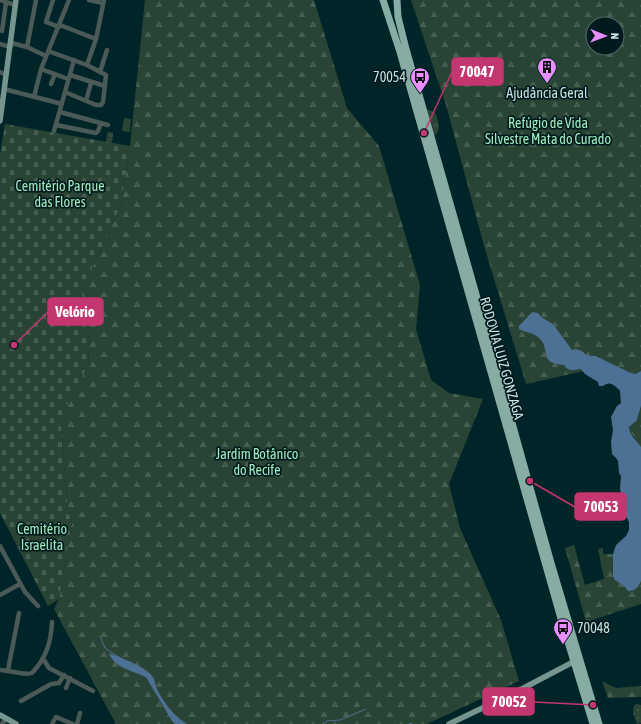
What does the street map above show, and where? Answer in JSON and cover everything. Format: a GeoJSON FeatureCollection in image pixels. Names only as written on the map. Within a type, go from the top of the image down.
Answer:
{"type":"FeatureCollection","features":[{"type":"Feature","properties":{"kind":"highway","name":"RODOVIA LUIZ GONZAGA"},"geometry":{"type":"LineString","coordinates":[[383,0],[400,52],[562,622],[593,724]]}},
{"type":"Feature","properties":{"kind":"highway","name":"RODOVIA LUIZ GONZAGA"},"geometry":{"type":"LineString","coordinates":[[397,0],[398,17],[406,49],[551,562],[599,724]]}},
{"type":"Feature","properties":{"kind":"main road"},"geometry":{"type":"LineString","coordinates":[[0,121],[15,3]]}},
{"type":"Feature","properties":{"kind":"main road"},"geometry":{"type":"LineString","coordinates":[[449,724],[514,693],[575,661]]}},
{"type":"Feature","properties":{"kind":"main road"},"geometry":{"type":"LineString","coordinates":[[0,715],[16,724]]}},
{"type":"Feature","properties":{"kind":"street"},"geometry":{"type":"LineString","coordinates":[[0,0],[6,3],[15,3]]}},
{"type":"Feature","properties":{"kind":"street"},"geometry":{"type":"LineString","coordinates":[[27,47],[36,0]]}},
{"type":"Feature","properties":{"kind":"street"},"geometry":{"type":"LineString","coordinates":[[53,0],[46,22],[96,39]]}},
{"type":"Feature","properties":{"kind":"street"},"geometry":{"type":"LineString","coordinates":[[34,97],[41,69],[70,0]]}},
{"type":"Feature","properties":{"kind":"street"},"geometry":{"type":"LineString","coordinates":[[87,65],[96,39],[103,1],[89,0]]}},
{"type":"Feature","properties":{"kind":"street"},"geometry":{"type":"LineString","coordinates":[[2,31],[2,13],[6,3]]}},
{"type":"Feature","properties":{"kind":"street"},"geometry":{"type":"LineString","coordinates":[[0,44],[27,47],[74,60],[106,75],[103,104],[99,106],[65,92]]}},
{"type":"Feature","properties":{"kind":"street"},"geometry":{"type":"LineString","coordinates":[[100,72],[107,50]]}},
{"type":"Feature","properties":{"kind":"street"},"geometry":{"type":"LineString","coordinates":[[54,131],[74,60]]}},
{"type":"Feature","properties":{"kind":"street"},"geometry":{"type":"LineString","coordinates":[[41,69],[55,74],[105,86]]}},
{"type":"Feature","properties":{"kind":"street"},"geometry":{"type":"LineString","coordinates":[[0,72],[6,75]]}},
{"type":"Feature","properties":{"kind":"street"},"geometry":{"type":"LineString","coordinates":[[51,84],[55,74]]}},
{"type":"Feature","properties":{"kind":"street"},"geometry":{"type":"LineString","coordinates":[[86,101],[91,83]]}},
{"type":"Feature","properties":{"kind":"street"},"geometry":{"type":"LineString","coordinates":[[4,89],[62,104]]}},
{"type":"Feature","properties":{"kind":"street"},"geometry":{"type":"LineString","coordinates":[[60,112],[108,125]]}},
{"type":"Feature","properties":{"kind":"street"},"geometry":{"type":"LineString","coordinates":[[56,125],[94,134],[98,133],[101,123]]}},
{"type":"Feature","properties":{"kind":"street"},"geometry":{"type":"LineString","coordinates":[[0,546],[2,554],[20,584],[30,599],[38,606]]}},
{"type":"Feature","properties":{"kind":"street"},"geometry":{"type":"LineString","coordinates":[[0,595],[20,584]]}},
{"type":"Feature","properties":{"kind":"street"},"geometry":{"type":"LineString","coordinates":[[8,670],[19,613]]}},
{"type":"Feature","properties":{"kind":"street"},"geometry":{"type":"LineString","coordinates":[[0,670],[32,674],[44,660],[50,640],[52,622]]}},
{"type":"Feature","properties":{"kind":"street"},"geometry":{"type":"LineString","coordinates":[[44,660],[49,668],[92,690]]}},
{"type":"Feature","properties":{"kind":"street"},"geometry":{"type":"LineString","coordinates":[[21,701],[51,684],[59,683],[64,675]]}},
{"type":"Feature","properties":{"kind":"street"},"geometry":{"type":"LineString","coordinates":[[66,688],[70,678]]}},
{"type":"Feature","properties":{"kind":"street"},"geometry":{"type":"LineString","coordinates":[[78,724],[80,713]]}},
{"type":"Feature","properties":{"kind":"street"},"geometry":{"type":"LineString","coordinates":[[52,724],[56,717],[73,724]]}},
{"type":"Feature","properties":{"kind":"street"},"geometry":{"type":"LineString","coordinates":[[2,724],[6,718]]}},
{"type":"Feature","properties":{"kind":"green space","name":"Jardim Botânico do Recife"},"geometry":{"type":"Polygon","coordinates":[[[145,0],[314,0],[347,108],[379,146],[420,285],[416,329],[431,380],[449,393],[483,399],[449,484],[460,528],[501,620],[519,681],[427,724],[116,724],[54,609],[59,599],[72,522],[68,512],[61,424],[64,410],[88,366],[90,332],[82,290],[121,205],[130,146],[145,0]]]}},
{"type":"Feature","properties":{"kind":"green space","name":"Refúgio de Vida Silvestre Mata do Curado"},"geometry":{"type":"Polygon","coordinates":[[[411,0],[641,0],[641,371],[635,374],[631,373],[596,356],[589,355],[584,371],[526,384],[485,249],[446,105],[411,0]]]}},
{"type":"Feature","properties":{"kind":"green space"},"geometry":{"type":"Polygon","coordinates":[[[641,57],[641,81],[639,81],[633,60],[641,57]]]}},
{"type":"Feature","properties":{"kind":"green space"},"geometry":{"type":"Polygon","coordinates":[[[425,109],[435,112],[436,115],[439,128],[434,136],[425,109]]]}},
{"type":"Feature","properties":{"kind":"green space"},"geometry":{"type":"Polygon","coordinates":[[[124,118],[131,119],[130,132],[122,131],[124,118]]]}},
{"type":"Feature","properties":{"kind":"green space","name":"Cemitério Parque das Flores"},"geometry":{"type":"Polygon","coordinates":[[[5,124],[130,146],[121,205],[82,290],[90,332],[88,366],[64,410],[61,424],[68,512],[72,522],[59,599],[48,606],[0,513],[0,154],[5,124]]]}},
{"type":"Feature","properties":{"kind":"green space"},"geometry":{"type":"Polygon","coordinates":[[[107,133],[113,133],[112,143],[106,142],[107,133]]]}},
{"type":"Feature","properties":{"kind":"green space"},"geometry":{"type":"Polygon","coordinates":[[[641,406],[641,447],[629,430],[629,427],[638,418],[641,406]]]}},
{"type":"Feature","properties":{"kind":"green space"},"geometry":{"type":"Polygon","coordinates":[[[574,545],[585,585],[604,579],[598,549],[603,548],[603,554],[613,554],[613,573],[620,583],[625,587],[641,581],[641,604],[586,622],[565,548],[574,545]]]}},
{"type":"Feature","properties":{"kind":"green space"},"geometry":{"type":"Polygon","coordinates":[[[602,681],[616,688],[641,686],[641,697],[608,698],[602,681]]]}},
{"type":"Feature","properties":{"kind":"green space"},"geometry":{"type":"Polygon","coordinates":[[[636,704],[641,705],[641,723],[637,724],[633,711],[636,704]]]}},
{"type":"Feature","properties":{"kind":"water"},"geometry":{"type":"Polygon","coordinates":[[[532,312],[538,313],[541,317],[553,324],[572,350],[576,349],[582,351],[586,355],[596,356],[631,373],[635,374],[641,371],[641,406],[637,420],[629,427],[632,435],[641,447],[641,581],[638,587],[633,590],[628,591],[615,580],[613,576],[613,554],[616,545],[626,536],[629,530],[629,522],[626,516],[620,489],[621,476],[619,473],[618,461],[612,454],[611,442],[613,430],[611,417],[617,406],[621,403],[620,391],[610,384],[599,386],[598,382],[585,374],[581,369],[569,370],[564,365],[551,362],[546,355],[543,343],[539,338],[519,329],[519,326],[532,312]]]}},
{"type":"Feature","properties":{"kind":"water"},"geometry":{"type":"Polygon","coordinates":[[[109,653],[144,669],[149,673],[154,678],[157,689],[166,704],[177,717],[187,724],[175,724],[146,677],[119,666],[111,658],[109,653]]]}},
{"type":"Feature","properties":{"kind":"waterway"},"geometry":{"type":"LineString","coordinates":[[100,636],[105,648],[122,659]]}},
{"type":"Feature","properties":{"kind":"waterway"},"geometry":{"type":"LineString","coordinates":[[322,724],[327,721],[340,720],[366,709]]}},
{"type":"Feature","properties":{"kind":"place","name":"Ajudância Geral"},"geometry":{"type":"Point","coordinates":[547,84]}},
{"type":"Feature","properties":{"kind":"place","name":"70054"},"geometry":{"type":"Point","coordinates":[420,94]}},
{"type":"Feature","properties":{"kind":"place","name":"70047"},"geometry":{"type":"Point","coordinates":[424,133]}},
{"type":"Feature","properties":{"kind":"place","name":"Velório"},"geometry":{"type":"Point","coordinates":[14,345]}},
{"type":"Feature","properties":{"kind":"place","name":"70053"},"geometry":{"type":"Point","coordinates":[530,481]}},
{"type":"Feature","properties":{"kind":"place","name":"70048"},"geometry":{"type":"Point","coordinates":[563,645]}},
{"type":"Feature","properties":{"kind":"place","name":"70052"},"geometry":{"type":"Point","coordinates":[593,705]}},
{"type":"Feature","properties":{"kind":"park label","name":"Cemitério Israelita"},"geometry":{"type":"Point","coordinates":[42,538]}}]}
